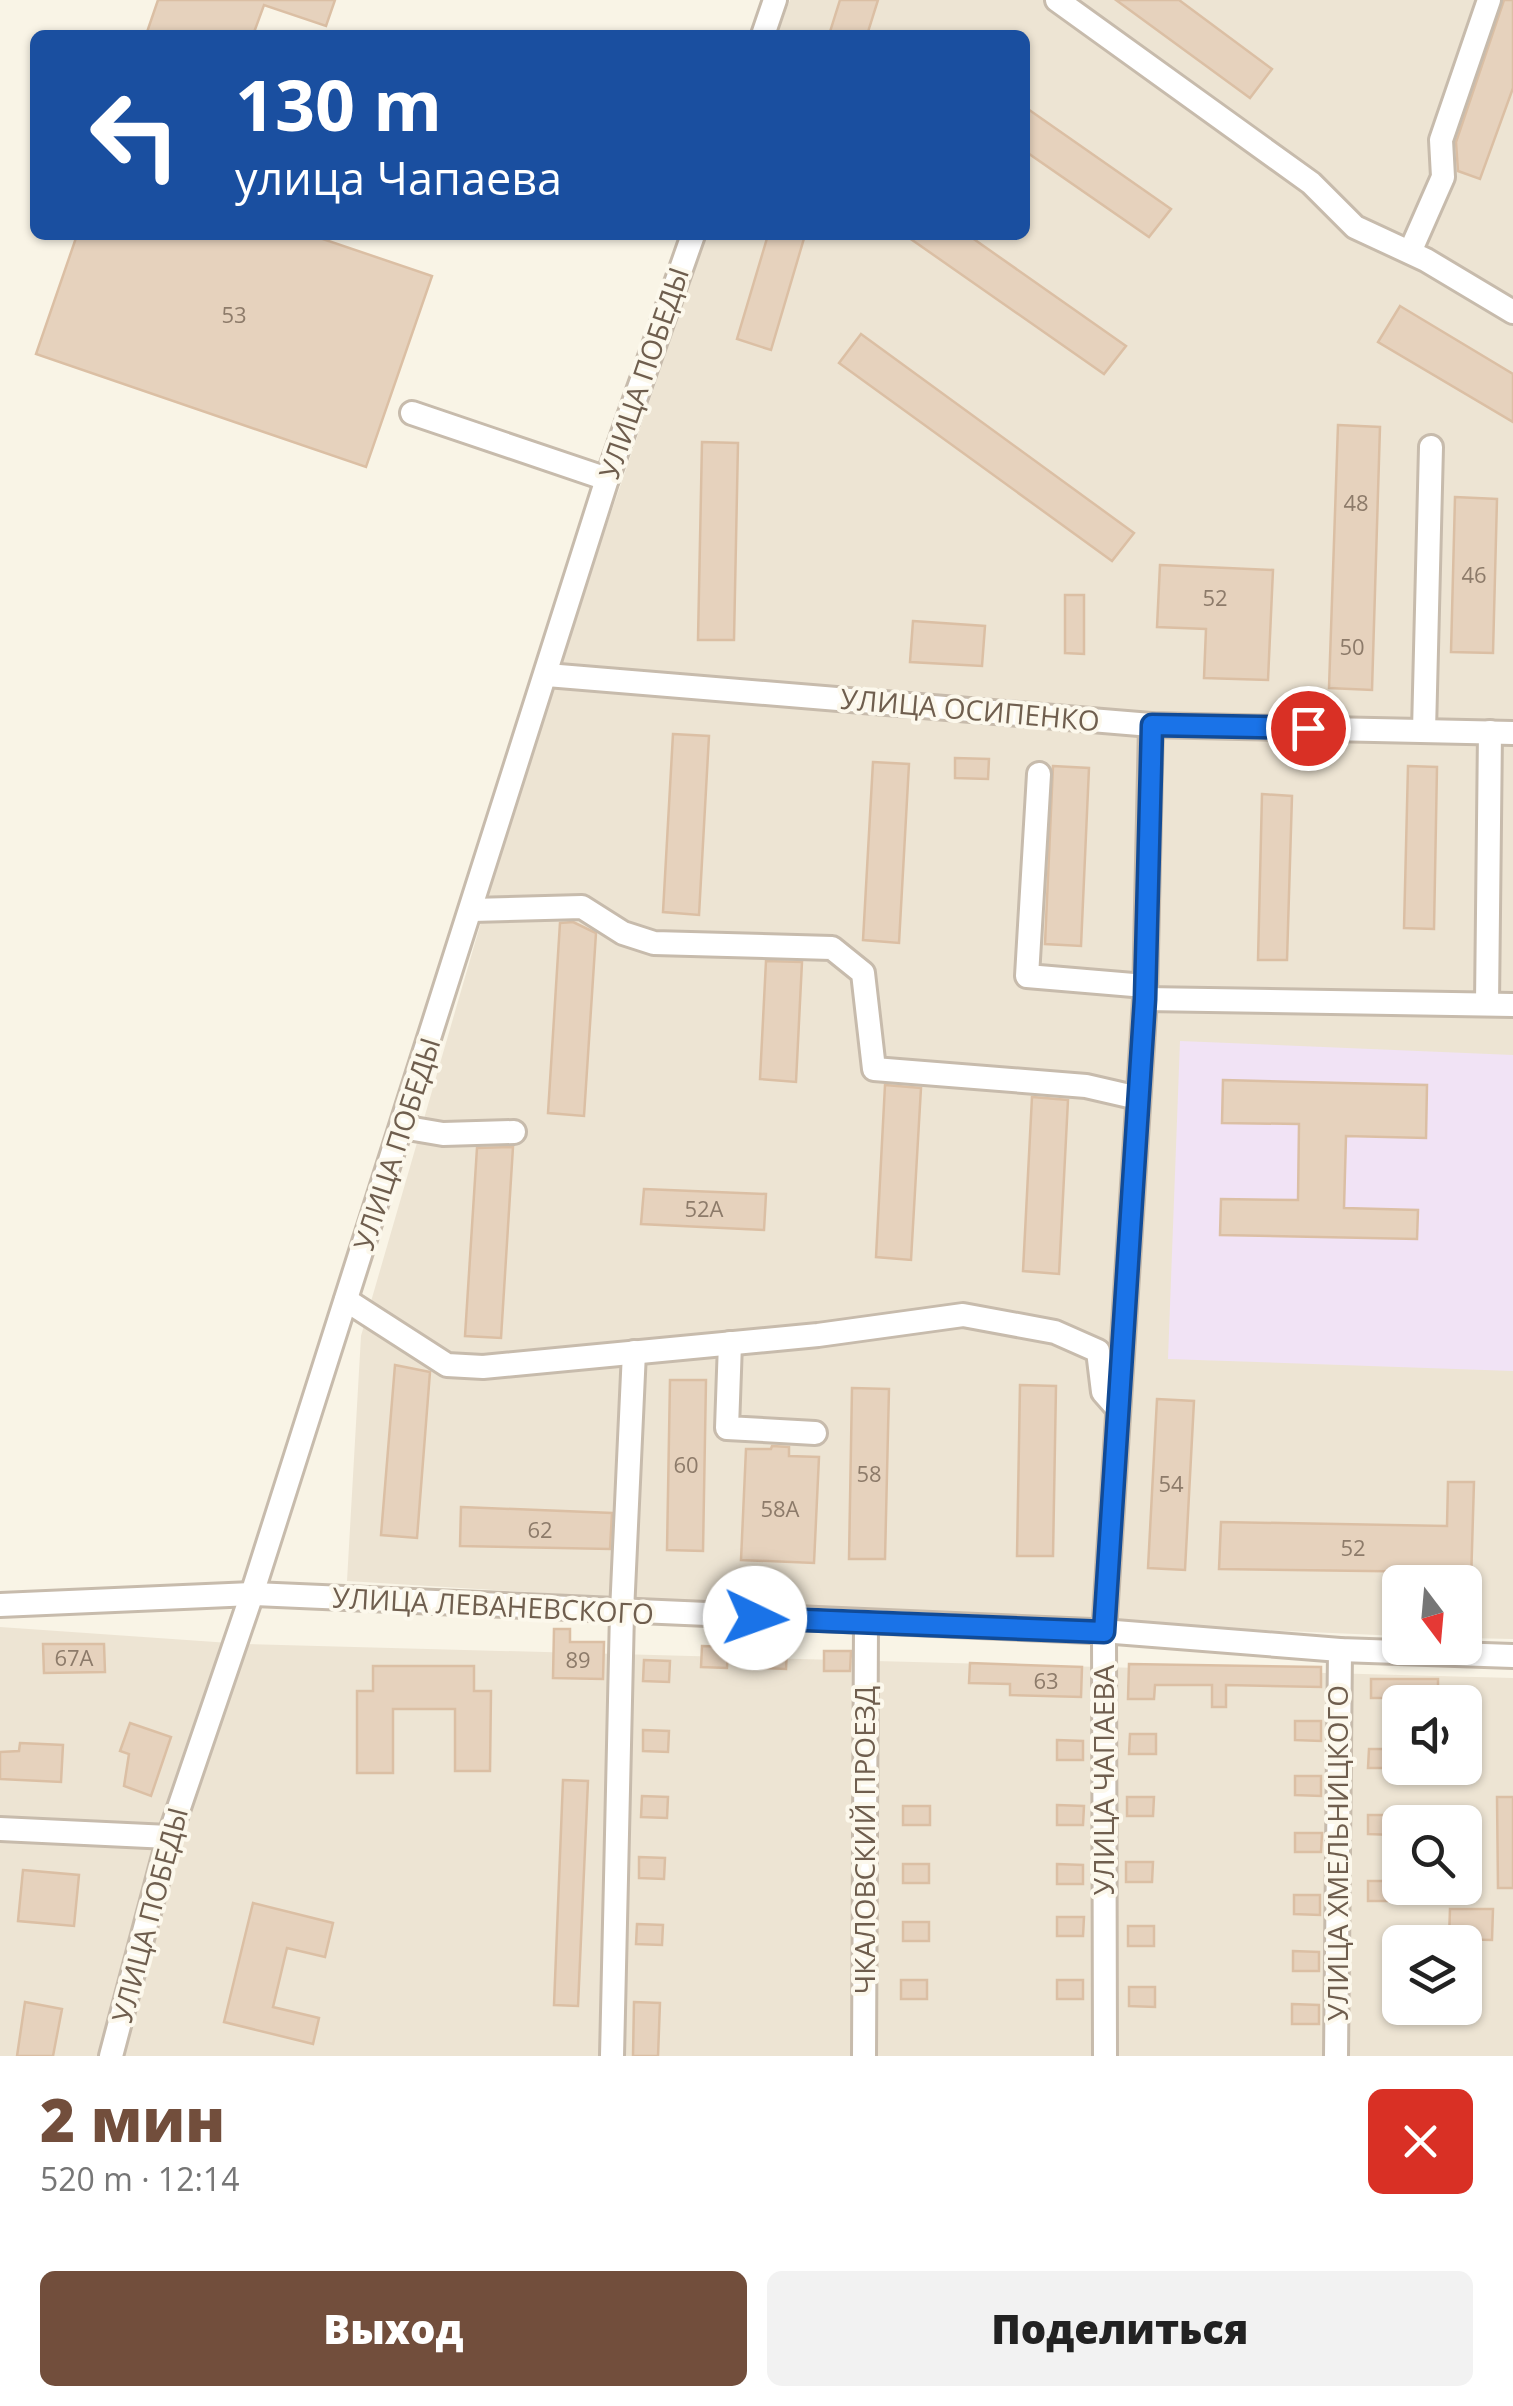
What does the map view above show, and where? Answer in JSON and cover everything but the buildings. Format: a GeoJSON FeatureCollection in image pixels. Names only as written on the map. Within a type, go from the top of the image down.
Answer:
{"type":"FeatureCollection","features":[{"type":"Feature","properties":{"kind":"street"},"geometry":{"type":"LineString","coordinates":[[765,30],[775,0]]}},
{"type":"Feature","properties":{"kind":"street"},"geometry":{"type":"LineString","coordinates":[[1057,0],[1311,183],[1355,228],[1410,252],[1513,312]]}},
{"type":"Feature","properties":{"kind":"street"},"geometry":{"type":"LineString","coordinates":[[1410,252],[1443,177],[1441,140],[1489,0]]}},
{"type":"Feature","properties":{"kind":"street","name":"УЛИЦА ПОБЕДЫ"},"geometry":{"type":"LineString","coordinates":[[111,2056],[169,1836],[252,1594],[548,675],[607,479],[690,240]]}},
{"type":"Feature","properties":{"kind":"street"},"geometry":{"type":"LineString","coordinates":[[412,413],[607,479]]}},
{"type":"Feature","properties":{"kind":"street"},"geometry":{"type":"LineString","coordinates":[[1424,731],[1431,447]]}},
{"type":"Feature","properties":{"kind":"street","name":"УЛИЦА ОСИПЕНКО"},"geometry":{"type":"LineString","coordinates":[[548,675],[1152,725],[1502,732]]}},
{"type":"Feature","properties":{"kind":"street","name":"УЛИЦА ЧАПАЕВА"},"geometry":{"type":"LineString","coordinates":[[1106,2056],[1104,1632],[1145,992],[1152,725]]}},
{"type":"Feature","properties":{"kind":"street"},"geometry":{"type":"LineString","coordinates":[[1487,1003],[1502,732]]}},
{"type":"Feature","properties":{"kind":"street"},"geometry":{"type":"LineString","coordinates":[[1040,774],[1027,976],[1145,992],[1513,1005]]}},
{"type":"Feature","properties":{"kind":"street"},"geometry":{"type":"LineString","coordinates":[[472,910],[582,907],[623,933],[654,943],[832,948],[863,973],[874,1068],[1086,1086],[1138,1098]]}},
{"type":"Feature","properties":{"kind":"street"},"geometry":{"type":"LineString","coordinates":[[402,1127],[443,1134],[514,1132]]}},
{"type":"Feature","properties":{"kind":"street"},"geometry":{"type":"LineString","coordinates":[[346,1300],[447,1365],[484,1367],[963,1315],[1055,1332],[1098,1351],[1103,1392],[1118,1409]]}},
{"type":"Feature","properties":{"kind":"street"},"geometry":{"type":"LineString","coordinates":[[730,1343],[728,1428],[815,1433]]}},
{"type":"Feature","properties":{"kind":"street"},"geometry":{"type":"LineString","coordinates":[[612,2056],[622,1612],[634,1352]]}},
{"type":"Feature","properties":{"kind":"street","name":"УЛИЦА ЛЕВАНЕВСКОГО"},"geometry":{"type":"LineString","coordinates":[[0,1605],[252,1594],[1104,1632],[1340,1650],[1513,1656]]}},
{"type":"Feature","properties":{"kind":"street","name":"ЧКАЛОВСКИЙ ПРОЕЗД"},"geometry":{"type":"LineString","coordinates":[[864,2056],[866,1624]]}},
{"type":"Feature","properties":{"kind":"street","name":"УЛИЦА ХМЕЛЬНИЦКОГО"},"geometry":{"type":"LineString","coordinates":[[1336,2056],[1340,1650]]}},
{"type":"Feature","properties":{"kind":"street"},"geometry":{"type":"LineString","coordinates":[[0,1829],[169,1836]]}},
{"type":"Feature","properties":{"kind":"shaded area"},"geometry":{"type":"Polygon","coordinates":[[[790,0],[1513,0],[1513,1639],[1482,1638],[1482,1565],[1382,1565],[1382,1635],[838,1611],[347,1581],[361,1336],[541,715],[705,240],[1030,240],[1030,30],[779,30],[790,0]]]}},
{"type":"Feature","properties":{"kind":"shaded area"},"geometry":{"type":"Polygon","coordinates":[[[1180,1041],[1513,1055],[1513,1371],[1168,1359],[1180,1041]]]}},
{"type":"Feature","properties":{"kind":"shaded area"},"geometry":{"type":"Polygon","coordinates":[[[0,1627],[244,1644],[1513,1678],[1513,2056],[0,2056],[0,1627]]]}},
{"type":"Feature","properties":{"kind":"route"},"geometry":{"type":"LineString","coordinates":[[755,1618],[1104,1632],[1145,999],[1152,725],[1308,728]]}}]}
